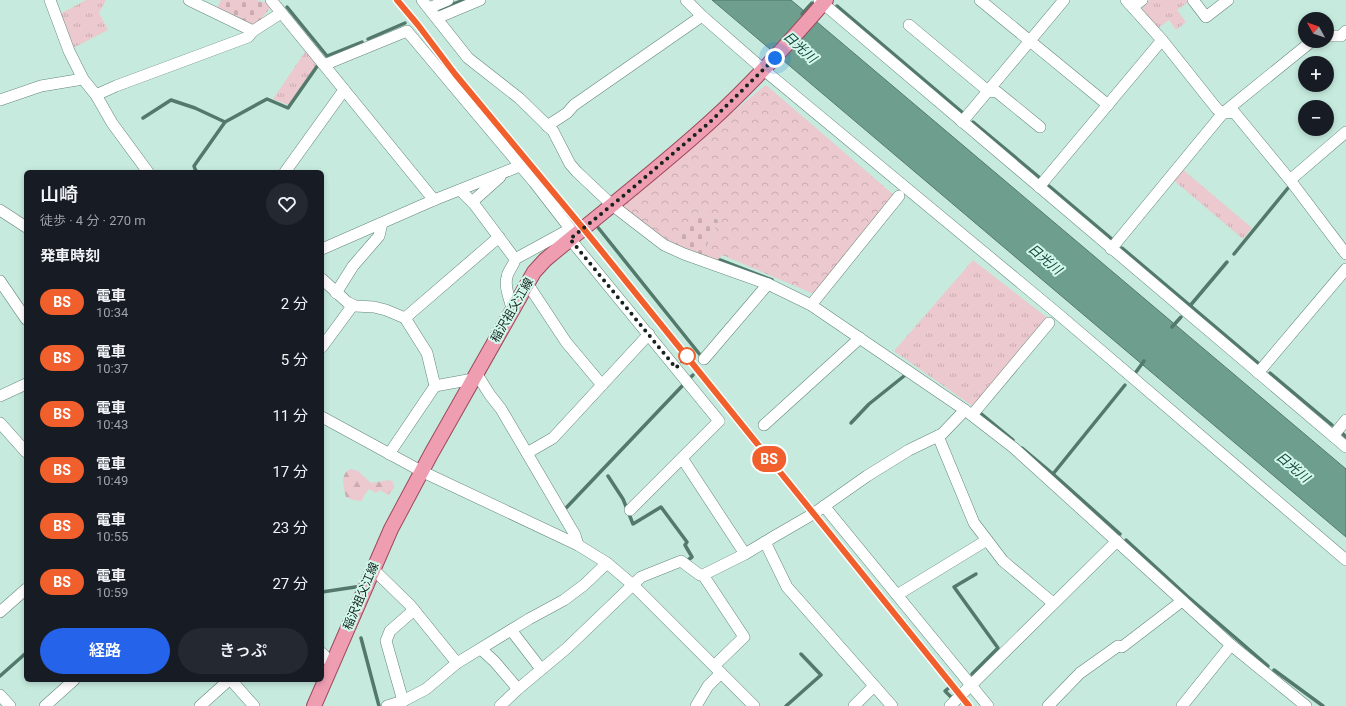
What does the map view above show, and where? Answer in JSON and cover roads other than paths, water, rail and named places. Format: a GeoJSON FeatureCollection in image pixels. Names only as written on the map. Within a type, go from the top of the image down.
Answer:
{"type":"FeatureCollection","features":[{"type":"Feature","properties":{"kind":"main road","name":"稲沢祖父江線"},"geometry":{"type":"LineString","coordinates":[[314,706],[390,530],[474,376],[534,272],[572,234],[612,205],[710,122],[765,69],[822,3]]}},
{"type":"Feature","properties":{"kind":"street"},"geometry":{"type":"LineString","coordinates":[[50,0],[69,52],[83,79],[96,95],[112,123],[147,170]]}},
{"type":"Feature","properties":{"kind":"street"},"geometry":{"type":"LineString","coordinates":[[189,0],[253,31]]}},
{"type":"Feature","properties":{"kind":"street"},"geometry":{"type":"LineString","coordinates":[[271,0],[434,200]]}},
{"type":"Feature","properties":{"kind":"street"},"geometry":{"type":"LineString","coordinates":[[448,0],[425,4],[468,58],[519,98],[553,131],[570,164],[612,205],[664,245],[684,254],[768,284],[811,305],[969,413],[1014,448],[1231,645],[1306,706]]}},
{"type":"Feature","properties":{"kind":"street"},"geometry":{"type":"LineString","coordinates":[[436,18],[480,0]]}},
{"type":"Feature","properties":{"kind":"street"},"geometry":{"type":"LineString","coordinates":[[686,0],[702,16],[1057,313],[1346,560]]}},
{"type":"Feature","properties":{"kind":"street"},"geometry":{"type":"LineString","coordinates":[[980,0],[1108,105]]}},
{"type":"Feature","properties":{"kind":"street"},"geometry":{"type":"LineString","coordinates":[[962,122],[1064,0]]}},
{"type":"Feature","properties":{"kind":"street"},"geometry":{"type":"LineString","coordinates":[[1142,0],[1130,4],[1162,40],[1217,109],[1223,113],[1234,112],[1344,246]]}},
{"type":"Feature","properties":{"kind":"street"},"geometry":{"type":"LineString","coordinates":[[1193,0],[1206,17],[1228,0]]}},
{"type":"Feature","properties":{"kind":"street"},"geometry":{"type":"LineString","coordinates":[[822,3],[1346,447]]}},
{"type":"Feature","properties":{"kind":"street"},"geometry":{"type":"LineString","coordinates":[[96,95],[116,86],[248,37],[253,31],[281,13]]}},
{"type":"Feature","properties":{"kind":"street"},"geometry":{"type":"LineString","coordinates":[[547,126],[567,113],[574,105],[702,16]]}},
{"type":"Feature","properties":{"kind":"street"},"geometry":{"type":"LineString","coordinates":[[909,25],[988,91],[997,92],[1040,127]]}},
{"type":"Feature","properties":{"kind":"street"},"geometry":{"type":"LineString","coordinates":[[324,65],[407,31],[520,166],[648,334],[719,421],[630,510]]}},
{"type":"Feature","properties":{"kind":"street"},"geometry":{"type":"LineString","coordinates":[[1040,187],[1162,40]]}},
{"type":"Feature","properties":{"kind":"street"},"geometry":{"type":"LineString","coordinates":[[1111,248],[1223,113],[1303,48]]}},
{"type":"Feature","properties":{"kind":"street"},"geometry":{"type":"LineString","coordinates":[[0,100],[41,86],[83,79]]}},
{"type":"Feature","properties":{"kind":"street"},"geometry":{"type":"LineString","coordinates":[[286,170],[344,90]]}},
{"type":"Feature","properties":{"kind":"street"},"geometry":{"type":"LineString","coordinates":[[1290,180],[1346,132]]}},
{"type":"Feature","properties":{"kind":"street"},"geometry":{"type":"LineString","coordinates":[[324,248],[434,200],[520,166]]}},
{"type":"Feature","properties":{"kind":"street"},"geometry":{"type":"LineString","coordinates":[[472,202],[507,171]]}},
{"type":"Feature","properties":{"kind":"street"},"geometry":{"type":"LineString","coordinates":[[460,190],[472,202],[515,259]]}},
{"type":"Feature","properties":{"kind":"street"},"geometry":{"type":"LineString","coordinates":[[811,305],[899,196]]}},
{"type":"Feature","properties":{"kind":"street"},"geometry":{"type":"LineString","coordinates":[[0,210],[24,226]]}},
{"type":"Feature","properties":{"kind":"street"},"geometry":{"type":"LineString","coordinates":[[336,293],[353,266],[380,236],[382,224]]}},
{"type":"Feature","properties":{"kind":"street"},"geometry":{"type":"LineString","coordinates":[[515,259],[572,234]]}},
{"type":"Feature","properties":{"kind":"street"},"geometry":{"type":"LineString","coordinates":[[405,318],[499,237]]}},
{"type":"Feature","properties":{"kind":"street"},"geometry":{"type":"LineString","coordinates":[[512,309],[506,284],[507,275],[514,264],[515,259]]}},
{"type":"Feature","properties":{"kind":"street"},"geometry":{"type":"LineString","coordinates":[[1258,373],[1346,269]]}},
{"type":"Feature","properties":{"kind":"street"},"geometry":{"type":"LineString","coordinates":[[0,281],[24,316]]}},
{"type":"Feature","properties":{"kind":"street"},"geometry":{"type":"LineString","coordinates":[[324,281],[336,293],[353,306],[374,307],[405,318],[427,353],[435,386]]}},
{"type":"Feature","properties":{"kind":"street"},"geometry":{"type":"LineString","coordinates":[[528,283],[566,342],[602,385]]}},
{"type":"Feature","properties":{"kind":"street"},"geometry":{"type":"LineString","coordinates":[[704,359],[768,284]]}},
{"type":"Feature","properties":{"kind":"street"},"geometry":{"type":"LineString","coordinates":[[324,344],[353,306]]}},
{"type":"Feature","properties":{"kind":"street"},"geometry":{"type":"LineString","coordinates":[[703,575],[745,554],[824,506],[867,476],[909,450],[942,434],[969,413],[1049,323]]}},
{"type":"Feature","properties":{"kind":"street"},"geometry":{"type":"LineString","coordinates":[[527,452],[553,438],[648,334]]}},
{"type":"Feature","properties":{"kind":"street"},"geometry":{"type":"LineString","coordinates":[[764,425],[860,338]]}},
{"type":"Feature","properties":{"kind":"street"},"geometry":{"type":"LineString","coordinates":[[389,454],[435,386],[474,376],[501,409],[575,535],[578,545]]}},
{"type":"Feature","properties":{"kind":"street"},"geometry":{"type":"LineString","coordinates":[[0,396],[24,385]]}},
{"type":"Feature","properties":{"kind":"street"},"geometry":{"type":"LineString","coordinates":[[324,418],[421,471],[578,545],[607,563],[633,586],[754,706]]}},
{"type":"Feature","properties":{"kind":"street"},"geometry":{"type":"LineString","coordinates":[[1332,436],[1346,420]]}},
{"type":"Feature","properties":{"kind":"street"},"geometry":{"type":"LineString","coordinates":[[2,430],[24,450]]}},
{"type":"Feature","properties":{"kind":"street"},"geometry":{"type":"LineString","coordinates":[[938,436],[974,523],[1003,561],[1053,603]]}},
{"type":"Feature","properties":{"kind":"street"},"geometry":{"type":"LineString","coordinates":[[682,458],[745,554]]}},
{"type":"Feature","properties":{"kind":"street"},"geometry":{"type":"LineString","coordinates":[[824,506],[988,706]]}},
{"type":"Feature","properties":{"kind":"street"},"geometry":{"type":"LineString","coordinates":[[897,596],[987,540]]}},
{"type":"Feature","properties":{"kind":"street"},"geometry":{"type":"LineString","coordinates":[[950,706],[1117,541]]}},
{"type":"Feature","properties":{"kind":"street"},"geometry":{"type":"LineString","coordinates":[[765,542],[788,587],[892,706]]}},
{"type":"Feature","properties":{"kind":"street"},"geometry":{"type":"LineString","coordinates":[[500,706],[567,648],[641,577],[681,561],[700,575],[703,575],[744,637],[718,670],[696,706]]}},
{"type":"Feature","properties":{"kind":"street"},"geometry":{"type":"LineString","coordinates":[[387,706],[403,701],[426,689],[457,663],[564,600],[584,585],[607,563]]}},
{"type":"Feature","properties":{"kind":"street"},"geometry":{"type":"LineString","coordinates":[[373,569],[414,610],[457,663]]}},
{"type":"Feature","properties":{"kind":"street"},"geometry":{"type":"LineString","coordinates":[[0,612],[24,591]]}},
{"type":"Feature","properties":{"kind":"street"},"geometry":{"type":"LineString","coordinates":[[1048,706],[1080,673],[1118,646],[1122,647],[1182,601]]}},
{"type":"Feature","properties":{"kind":"street"},"geometry":{"type":"LineString","coordinates":[[403,701],[386,641],[390,631],[414,610]]}},
{"type":"Feature","properties":{"kind":"street"},"geometry":{"type":"LineString","coordinates":[[511,630],[541,669]]}},
{"type":"Feature","properties":{"kind":"street"},"geometry":{"type":"LineString","coordinates":[[1182,706],[1231,645]]}},
{"type":"Feature","properties":{"kind":"street"},"geometry":{"type":"LineString","coordinates":[[481,649],[495,662],[518,689]]}},
{"type":"Feature","properties":{"kind":"street"},"geometry":{"type":"LineString","coordinates":[[324,655],[332,664]]}},
{"type":"Feature","properties":{"kind":"street"},"geometry":{"type":"LineString","coordinates":[[45,706],[72,682]]}},
{"type":"Feature","properties":{"kind":"street"},"geometry":{"type":"LineString","coordinates":[[200,706],[228,682]]}},
{"type":"Feature","properties":{"kind":"street"},"geometry":{"type":"LineString","coordinates":[[232,682],[254,706]]}},
{"type":"Feature","properties":{"kind":"street"},"geometry":{"type":"LineString","coordinates":[[854,706],[874,686]]}},
{"type":"Feature","properties":{"kind":"street"},"geometry":{"type":"LineString","coordinates":[[0,695],[10,706]]}},
{"type":"Feature","properties":{"kind":"water","name":"日光川"},"geometry":{"type":"Polygon","coordinates":[[[712,0],[791,0],[1346,469],[1346,537],[712,0]]]}},
{"type":"Feature","properties":{"kind":"waterway"},"geometry":{"type":"LineString","coordinates":[[440,9],[464,0]]}},
{"type":"Feature","properties":{"kind":"waterway"},"geometry":{"type":"LineString","coordinates":[[802,14],[812,3]]}},
{"type":"Feature","properties":{"kind":"waterway"},"geometry":{"type":"LineString","coordinates":[[837,6],[963,113]]}},
{"type":"Feature","properties":{"kind":"waterway"},"geometry":{"type":"LineString","coordinates":[[287,7],[327,56],[362,42]]}},
{"type":"Feature","properties":{"kind":"waterway"},"geometry":{"type":"LineString","coordinates":[[368,39],[405,23]]}},
{"type":"Feature","properties":{"kind":"waterway"},"geometry":{"type":"LineString","coordinates":[[143,118],[171,100],[195,108],[225,122],[267,99],[288,108],[318,65]]}},
{"type":"Feature","properties":{"kind":"waterway"},"geometry":{"type":"LineString","coordinates":[[196,170],[194,166],[225,122]]}},
{"type":"Feature","properties":{"kind":"waterway"},"geometry":{"type":"LineString","coordinates":[[973,122],[1040,178]]}},
{"type":"Feature","properties":{"kind":"waterway"},"geometry":{"type":"LineString","coordinates":[[1049,186],[1113,240]]}},
{"type":"Feature","properties":{"kind":"waterway"},"geometry":{"type":"LineString","coordinates":[[1234,254],[1288,188]]}},
{"type":"Feature","properties":{"kind":"waterway"},"geometry":{"type":"LineString","coordinates":[[596,225],[701,356],[703,354]]}},
{"type":"Feature","properties":{"kind":"waterway"},"geometry":{"type":"LineString","coordinates":[[1122,248],[1258,363]]}},
{"type":"Feature","properties":{"kind":"waterway"},"geometry":{"type":"LineString","coordinates":[[720,260],[772,280]]}},
{"type":"Feature","properties":{"kind":"waterway"},"geometry":{"type":"LineString","coordinates":[[1189,307],[1227,262]]}},
{"type":"Feature","properties":{"kind":"waterway"},"geometry":{"type":"LineString","coordinates":[[1172,327],[1181,317]]}},
{"type":"Feature","properties":{"kind":"waterway"},"geometry":{"type":"LineString","coordinates":[[1136,372],[1144,361]]}},
{"type":"Feature","properties":{"kind":"waterway"},"geometry":{"type":"LineString","coordinates":[[1270,373],[1332,425]]}},
{"type":"Feature","properties":{"kind":"waterway"},"geometry":{"type":"LineString","coordinates":[[851,423],[869,404],[904,376]]}},
{"type":"Feature","properties":{"kind":"waterway"},"geometry":{"type":"LineString","coordinates":[[566,508],[684,384]]}},
{"type":"Feature","properties":{"kind":"waterway"},"geometry":{"type":"LineString","coordinates":[[1053,474],[1125,385]]}},
{"type":"Feature","properties":{"kind":"waterway"},"geometry":{"type":"LineString","coordinates":[[979,412],[1013,440]]}},
{"type":"Feature","properties":{"kind":"waterway"},"geometry":{"type":"LineString","coordinates":[[1342,433],[1346,437]]}},
{"type":"Feature","properties":{"kind":"waterway"},"geometry":{"type":"LineString","coordinates":[[1022,448],[1120,534]]}},
{"type":"Feature","properties":{"kind":"waterway"},"geometry":{"type":"LineString","coordinates":[[608,476],[623,499],[633,524],[661,507],[687,542],[685,545],[692,557],[688,560]]}},
{"type":"Feature","properties":{"kind":"waterway"},"geometry":{"type":"LineString","coordinates":[[1126,540],[1187,596],[1268,666]]}},
{"type":"Feature","properties":{"kind":"waterway"},"geometry":{"type":"LineString","coordinates":[[972,674],[998,648],[954,587],[976,574]]}},
{"type":"Feature","properties":{"kind":"waterway"},"geometry":{"type":"LineString","coordinates":[[324,592],[362,586]]}},
{"type":"Feature","properties":{"kind":"waterway"},"geometry":{"type":"LineString","coordinates":[[361,638],[379,706]]}},
{"type":"Feature","properties":{"kind":"waterway"},"geometry":{"type":"LineString","coordinates":[[786,706],[821,675],[801,654]]}},
{"type":"Feature","properties":{"kind":"waterway"},"geometry":{"type":"LineString","coordinates":[[0,676],[24,655]]}},
{"type":"Feature","properties":{"kind":"waterway"},"geometry":{"type":"LineString","coordinates":[[1274,670],[1323,706]]}},
{"type":"Feature","properties":{"kind":"waterway"},"geometry":{"type":"LineString","coordinates":[[950,687],[945,691],[951,697]]}},
{"type":"Feature","properties":{"kind":"railway"},"geometry":{"type":"LineString","coordinates":[[397,0],[455,74],[583,228],[969,706]]}},
{"type":"Feature","properties":{"kind":"train","name":"BS"},"geometry":{"type":"LineString","coordinates":[[397,0],[455,74],[583,228],[969,706]]}}]}
